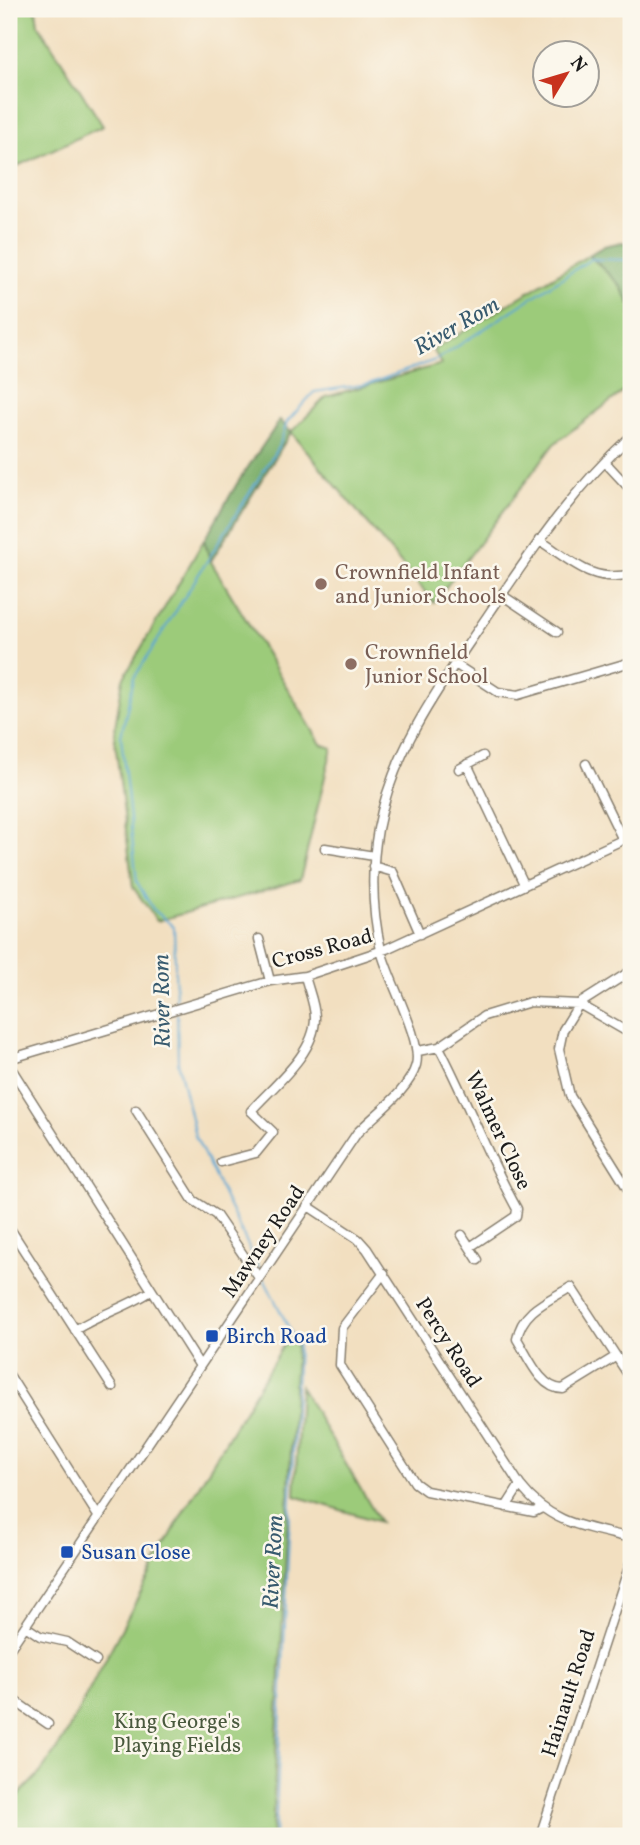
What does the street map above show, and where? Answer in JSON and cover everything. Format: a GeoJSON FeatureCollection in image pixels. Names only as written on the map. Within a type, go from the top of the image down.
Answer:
{"type":"FeatureCollection","features":[{"type":"Feature","properties":{"kind":"street"},"geometry":{"type":"LineString","coordinates":[[631,436],[605,462],[539,540],[456,664],[398,760],[386,792],[373,866],[381,951],[418,1051],[439,1047],[484,1017],[530,1002],[579,1003],[631,1034]]}},
{"type":"Feature","properties":{"kind":"street"},"geometry":{"type":"LineString","coordinates":[[605,462],[631,490]]}},
{"type":"Feature","properties":{"kind":"street"},"geometry":{"type":"LineString","coordinates":[[539,540],[592,573],[609,578],[631,574]]}},
{"type":"Feature","properties":{"kind":"street"},"geometry":{"type":"LineString","coordinates":[[502,594],[556,632]]}},
{"type":"Feature","properties":{"kind":"street"},"geometry":{"type":"LineString","coordinates":[[456,664],[498,692],[518,695],[631,662]]}},
{"type":"Feature","properties":{"kind":"street"},"geometry":{"type":"LineString","coordinates":[[483,757],[463,766],[524,884]]}},
{"type":"Feature","properties":{"kind":"street"},"geometry":{"type":"LineString","coordinates":[[586,764],[627,838]]}},
{"type":"Feature","properties":{"kind":"street","name":"Cross Road"},"geometry":{"type":"LineString","coordinates":[[9,1059],[270,981],[305,976],[381,951],[627,838]]}},
{"type":"Feature","properties":{"kind":"street"},"geometry":{"type":"LineString","coordinates":[[325,848],[374,856]]}},
{"type":"Feature","properties":{"kind":"street"},"geometry":{"type":"LineString","coordinates":[[373,866],[393,872],[421,934]]}},
{"type":"Feature","properties":{"kind":"street"},"geometry":{"type":"LineString","coordinates":[[259,939],[270,981]]}},
{"type":"Feature","properties":{"kind":"street"},"geometry":{"type":"LineString","coordinates":[[631,971],[579,1003],[564,1030],[559,1049],[562,1070],[580,1115],[631,1194]]}},
{"type":"Feature","properties":{"kind":"street"},"geometry":{"type":"LineString","coordinates":[[220,1162],[256,1153],[273,1132],[251,1111],[308,1047],[314,1031],[315,1015],[305,976]]}},
{"type":"Feature","properties":{"kind":"street","name":"Walmer Close"},"geometry":{"type":"LineString","coordinates":[[439,1047],[468,1101],[489,1159],[517,1209],[516,1216],[470,1247]]}},
{"type":"Feature","properties":{"kind":"street","name":"Mawney Road"},"geometry":{"type":"LineString","coordinates":[[9,1650],[357,1133],[407,1082],[413,1072],[418,1051]]}},
{"type":"Feature","properties":{"kind":"street"},"geometry":{"type":"LineString","coordinates":[[9,1065],[200,1366]]}},
{"type":"Feature","properties":{"kind":"street"},"geometry":{"type":"LineString","coordinates":[[136,1110],[193,1199],[216,1215],[262,1274]]}},
{"type":"Feature","properties":{"kind":"street","name":"Percy Road"},"geometry":{"type":"LineString","coordinates":[[308,1206],[358,1239],[384,1273],[520,1485],[543,1511]]}},
{"type":"Feature","properties":{"kind":"street"},"geometry":{"type":"LineString","coordinates":[[9,1227],[112,1387]]}},
{"type":"Feature","properties":{"kind":"street"},"geometry":{"type":"LineString","coordinates":[[462,1235],[478,1260]]}},
{"type":"Feature","properties":{"kind":"street"},"geometry":{"type":"LineString","coordinates":[[384,1273],[342,1328],[340,1366],[415,1483],[426,1491],[534,1512],[543,1511],[631,1538]]}},
{"type":"Feature","properties":{"kind":"street"},"geometry":{"type":"LineString","coordinates":[[615,1357],[563,1389],[554,1389],[545,1383],[517,1339],[519,1326],[528,1313],[571,1287],[631,1379]]}},
{"type":"Feature","properties":{"kind":"street"},"geometry":{"type":"LineString","coordinates":[[75,1329],[99,1314],[139,1299],[151,1291]]}},
{"type":"Feature","properties":{"kind":"street"},"geometry":{"type":"LineString","coordinates":[[9,1375],[98,1516]]}},
{"type":"Feature","properties":{"kind":"street"},"geometry":{"type":"LineString","coordinates":[[506,1507],[520,1485]]}},
{"type":"Feature","properties":{"kind":"street","name":"Hainault Road"},"geometry":{"type":"LineString","coordinates":[[541,1836],[631,1561]]}},
{"type":"Feature","properties":{"kind":"street"},"geometry":{"type":"LineString","coordinates":[[25,1626],[40,1636],[67,1642],[90,1660]]}},
{"type":"Feature","properties":{"kind":"street"},"geometry":{"type":"LineString","coordinates":[[9,1697],[48,1724]]}},
{"type":"Feature","properties":{"kind":"green space"},"geometry":{"type":"Polygon","coordinates":[[[9,9],[36,9],[38,24],[103,126],[9,170],[9,9]]]}},
{"type":"Feature","properties":{"kind":"green space"},"geometry":{"type":"Polygon","coordinates":[[[622,242],[631,244],[631,305],[619,284],[589,255],[604,246],[622,242]]]}},
{"type":"Feature","properties":{"kind":"green space"},"geometry":{"type":"Polygon","coordinates":[[[589,255],[619,284],[631,305],[631,386],[554,444],[434,603],[291,432],[326,397],[442,364],[433,350],[589,255]]]}},
{"type":"Feature","properties":{"kind":"green space"},"geometry":{"type":"Polygon","coordinates":[[[280,420],[291,432],[211,561],[204,540],[238,482],[280,420]]]}},
{"type":"Feature","properties":{"kind":"green space"},"geometry":{"type":"Polygon","coordinates":[[[204,540],[210,560],[321,744],[332,748],[300,880],[157,921],[133,887],[114,733],[123,679],[204,540]]]}},
{"type":"Feature","properties":{"kind":"green space","name":"King George's Playing Fields"},"geometry":{"type":"Polygon","coordinates":[[[290,1334],[296,1346],[272,1836],[9,1836],[9,1805],[41,1772],[63,1740],[182,1514],[290,1334]]]}},
{"type":"Feature","properties":{"kind":"green space"},"geometry":{"type":"Polygon","coordinates":[[[300,1386],[380,1522],[295,1496],[300,1386]]]}},
{"type":"Feature","properties":{"kind":"waterway","name":"River Rom"},"geometry":{"type":"LineString","coordinates":[[176,1004],[174,927],[153,909],[137,882],[121,736],[134,678],[280,444],[287,422],[314,392],[368,384],[438,359],[591,259],[631,260]]}},
{"type":"Feature","properties":{"kind":"waterway","name":"River Rom"},"geometry":{"type":"LineString","coordinates":[[177,1013],[178,1062],[195,1136],[260,1270]]}},
{"type":"Feature","properties":{"kind":"waterway","name":"River Rom"},"geometry":{"type":"LineString","coordinates":[[264,1279],[298,1346],[275,1836]]}},
{"type":"Feature","properties":{"kind":"place","name":"Crownfield Infant and Junior Schools"},"geometry":{"type":"Point","coordinates":[321,584]}},
{"type":"Feature","properties":{"kind":"place","name":"Crownfield Junior School"},"geometry":{"type":"Point","coordinates":[351,664]}},
{"type":"Feature","properties":{"kind":"place","name":"Birch Road"},"geometry":{"type":"Point","coordinates":[212,1336]}},
{"type":"Feature","properties":{"kind":"place","name":"Susan Close"},"geometry":{"type":"Point","coordinates":[67,1552]}}]}
